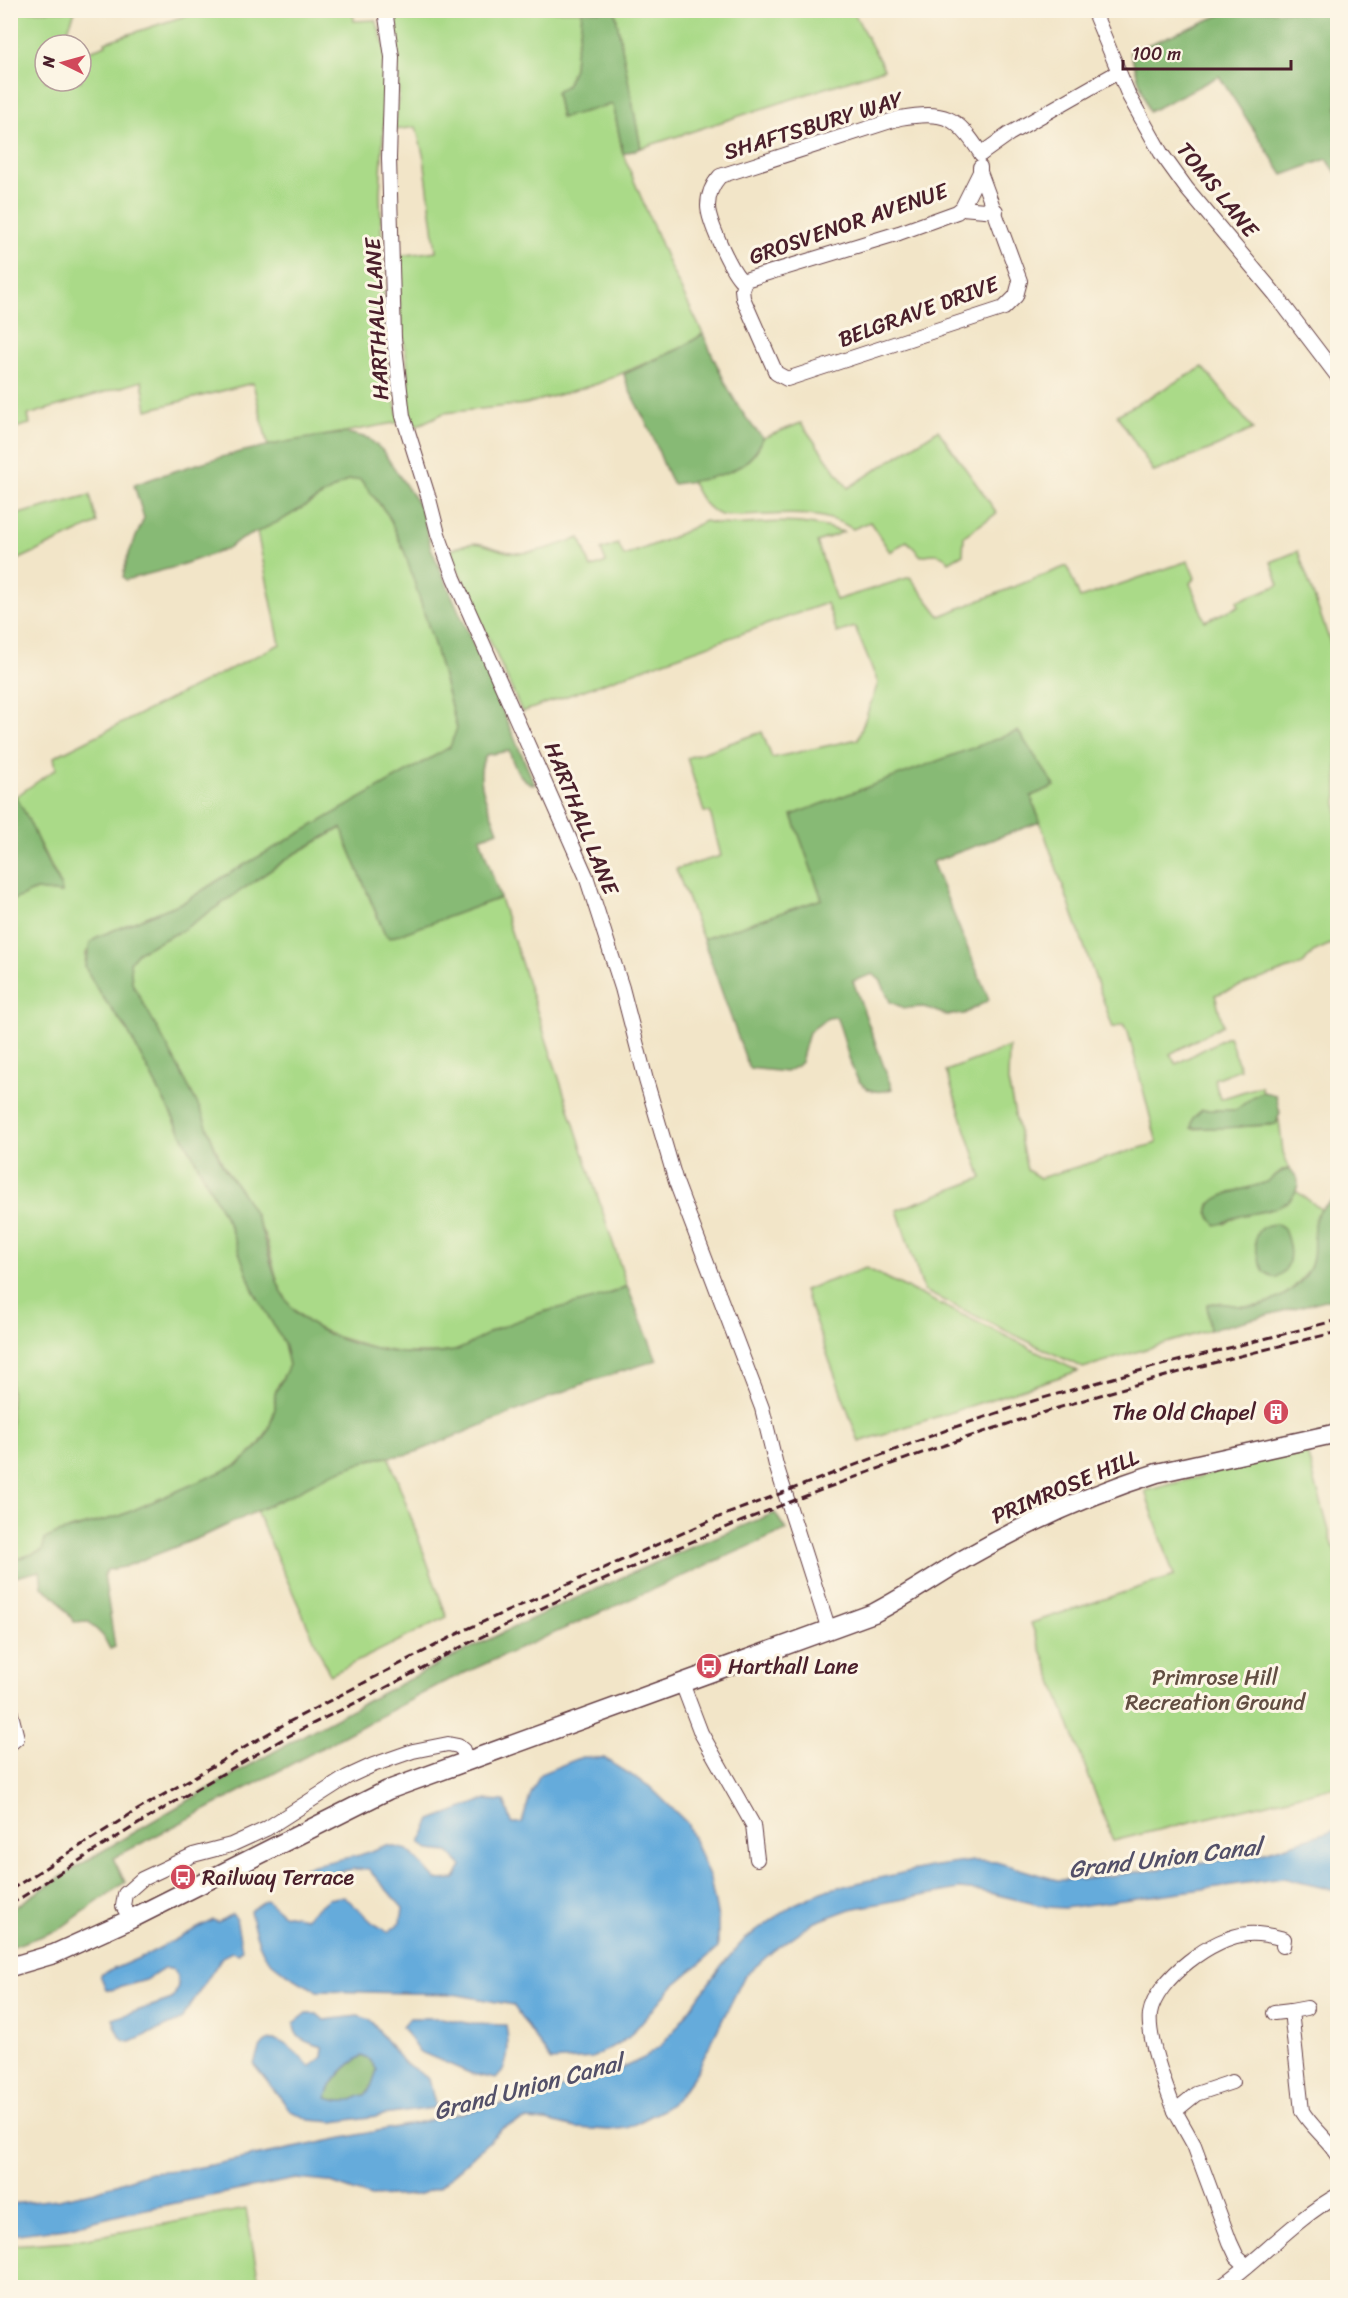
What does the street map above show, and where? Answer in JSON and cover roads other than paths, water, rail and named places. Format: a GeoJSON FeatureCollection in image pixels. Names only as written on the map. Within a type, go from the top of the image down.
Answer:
{"type":"FeatureCollection","features":[{"type":"Feature","properties":{"kind":"street","name":"HARTHALL LANE"},"geometry":{"type":"LineString","coordinates":[[385,10],[392,57],[389,158],[394,338],[403,416],[438,534],[454,578],[586,876],[622,988],[676,1182],[762,1408],[776,1465],[828,1630]]}},
{"type":"Feature","properties":{"kind":"street","name":"TOMS LANE"},"geometry":{"type":"LineString","coordinates":[[1093,10],[1118,72],[1145,126],[1173,170],[1252,265],[1338,377]]}},
{"type":"Feature","properties":{"kind":"street"},"geometry":{"type":"LineString","coordinates":[[981,154],[1009,134],[1118,72]]}},
{"type":"Feature","properties":{"kind":"street","name":"SHAFTSBURY WAY"},"geometry":{"type":"LineString","coordinates":[[745,280],[740,279],[732,270],[710,216],[708,207],[710,193],[713,184],[720,176],[900,118],[924,114],[946,116],[966,132],[981,154]]}},
{"type":"Feature","properties":{"kind":"street","name":"GROSVENOR AVENUE"},"geometry":{"type":"LineString","coordinates":[[745,280],[899,233],[957,212],[962,208],[980,172],[981,154]]}},
{"type":"Feature","properties":{"kind":"street","name":"BELGRAVE DRIVE"},"geometry":{"type":"LineString","coordinates":[[745,280],[742,289],[743,298],[776,373],[787,379],[1004,308],[1016,296],[1020,281],[980,172]]}},
{"type":"Feature","properties":{"kind":"street"},"geometry":{"type":"LineString","coordinates":[[962,208],[996,211]]}},
{"type":"Feature","properties":{"kind":"street","name":"PRIMROSE HILL"},"geometry":{"type":"LineString","coordinates":[[828,1630],[884,1608],[962,1560],[1022,1528],[1131,1481],[1166,1471],[1338,1433]]}},
{"type":"Feature","properties":{"kind":"street"},"geometry":{"type":"LineString","coordinates":[[10,1967],[54,1953],[130,1918],[388,1790],[828,1630]]}},
{"type":"Feature","properties":{"kind":"street"},"geometry":{"type":"LineString","coordinates":[[682,1683],[701,1733],[753,1825],[757,1859]]}},
{"type":"Feature","properties":{"kind":"street"},"geometry":{"type":"LineString","coordinates":[[10,1710],[17,1738],[10,1744]]}},
{"type":"Feature","properties":{"kind":"street"},"geometry":{"type":"LineString","coordinates":[[130,1918],[123,1906],[125,1894],[142,1879],[193,1855],[225,1847],[266,1829],[347,1777],[412,1751],[448,1744],[458,1746],[463,1750],[466,1761]]}},
{"type":"Feature","properties":{"kind":"street"},"geometry":{"type":"LineString","coordinates":[[1247,2266],[1237,2257],[1194,2145],[1175,2111],[1150,2028],[1150,2013],[1158,1996],[1180,1969],[1215,1944],[1230,1937],[1249,1934],[1285,1939]]}},
{"type":"Feature","properties":{"kind":"street"},"geometry":{"type":"LineString","coordinates":[[1274,2013],[1306,2008]]}},
{"type":"Feature","properties":{"kind":"street"},"geometry":{"type":"LineString","coordinates":[[1291,2011],[1302,2112],[1310,2125],[1331,2144],[1338,2155]]}},
{"type":"Feature","properties":{"kind":"street"},"geometry":{"type":"LineString","coordinates":[[1175,2111],[1196,2094],[1232,2082]]}},
{"type":"Feature","properties":{"kind":"street"},"geometry":{"type":"LineString","coordinates":[[1219,2288],[1285,2231],[1338,2195]]}},
{"type":"Feature","properties":{"kind":"water"},"geometry":{"type":"Polygon","coordinates":[[[582,1757],[604,1758],[649,1786],[687,1823],[710,1879],[718,1918],[718,1948],[673,1986],[628,2038],[592,2058],[551,2061],[513,2005],[453,1994],[317,1991],[279,1969],[263,1952],[250,1911],[266,1900],[283,1914],[305,1918],[328,1899],[344,1896],[373,1923],[388,1932],[401,1922],[403,1908],[369,1870],[354,1869],[309,1876],[304,1874],[304,1867],[360,1855],[387,1845],[408,1850],[436,1880],[455,1879],[462,1866],[448,1852],[429,1850],[420,1843],[431,1820],[484,1800],[504,1801],[512,1823],[522,1823],[530,1796],[540,1774],[582,1757]]]}},
{"type":"Feature","properties":{"kind":"water"},"geometry":{"type":"Polygon","coordinates":[[[1337,1829],[1337,1891],[1283,1878],[1064,1908],[1048,1907],[981,1891],[959,1889],[850,1909],[813,1923],[773,1951],[744,1977],[696,2073],[676,2100],[661,2111],[627,2128],[609,2130],[576,2128],[546,2121],[524,2120],[504,2127],[440,2187],[417,2195],[371,2197],[328,2182],[296,2179],[131,2212],[66,2228],[11,2235],[11,2204],[58,2199],[96,2191],[150,2172],[191,2169],[397,2127],[503,2104],[607,2075],[644,2058],[660,2046],[677,2027],[721,1966],[744,1940],[793,1905],[826,1890],[929,1867],[973,1861],[996,1862],[1057,1880],[1080,1880],[1256,1855],[1337,1829]]]}},
{"type":"Feature","properties":{"kind":"water"},"geometry":{"type":"Polygon","coordinates":[[[232,1914],[236,1918],[242,1949],[239,1954],[232,1952],[222,1957],[181,2020],[131,2042],[124,2041],[113,2019],[172,1999],[178,1985],[176,1974],[174,1970],[165,1968],[146,1980],[111,1990],[106,1989],[100,1975],[148,1954],[213,1920],[218,1922],[232,1914]]]}},
{"type":"Feature","properties":{"kind":"water"},"geometry":{"type":"Polygon","coordinates":[[[306,2014],[317,2014],[324,2020],[358,2016],[370,2020],[402,2061],[429,2079],[435,2104],[433,2108],[334,2122],[309,2120],[291,2111],[254,2065],[258,2051],[264,2043],[271,2040],[286,2045],[310,2067],[322,2057],[323,2047],[299,2037],[296,2034],[294,2023],[306,2014]],[[362,2056],[345,2068],[335,2079],[327,2098],[345,2101],[365,2095],[371,2087],[377,2070],[370,2060],[362,2056]]]}},
{"type":"Feature","properties":{"kind":"water"},"geometry":{"type":"Polygon","coordinates":[[[410,2018],[441,2018],[472,2024],[506,2025],[507,2054],[501,2074],[496,2079],[472,2074],[418,2051],[402,2027],[410,2018]]]}},
{"type":"Feature","properties":{"kind":"railway"},"geometry":{"type":"LineString","coordinates":[[10,1890],[134,1812],[283,1725],[465,1630],[719,1517],[952,1428],[1033,1401],[1127,1374],[1338,1320]]}},
{"type":"Feature","properties":{"kind":"railway"},"geometry":{"type":"LineString","coordinates":[[10,1905],[146,1819],[285,1738],[473,1641],[682,1546],[896,1462],[1005,1425],[1115,1391],[1338,1332]]}},
{"type":"Feature","properties":{"kind":"place","name":"The Old Chapel"},"geometry":{"type":"Point","coordinates":[1276,1412]}},
{"type":"Feature","properties":{"kind":"place","name":"Harthall Lane"},"geometry":{"type":"Point","coordinates":[709,1666]}},
{"type":"Feature","properties":{"kind":"place","name":"Railway Terrace"},"geometry":{"type":"Point","coordinates":[183,1877]}},
{"type":"Feature","properties":{"kind":"park label","name":"Primrose Hill Recreation Ground"},"geometry":{"type":"Point","coordinates":[1215,1690]}},
{"type":"Feature","properties":{"kind":"water label","name":"Grand Union Canal"},"geometry":{"type":"Point","coordinates":[1165,1858]}},
{"type":"Feature","properties":{"kind":"water label","name":"Grand Union Canal"},"geometry":{"type":"Point","coordinates":[528,2087]}}]}
